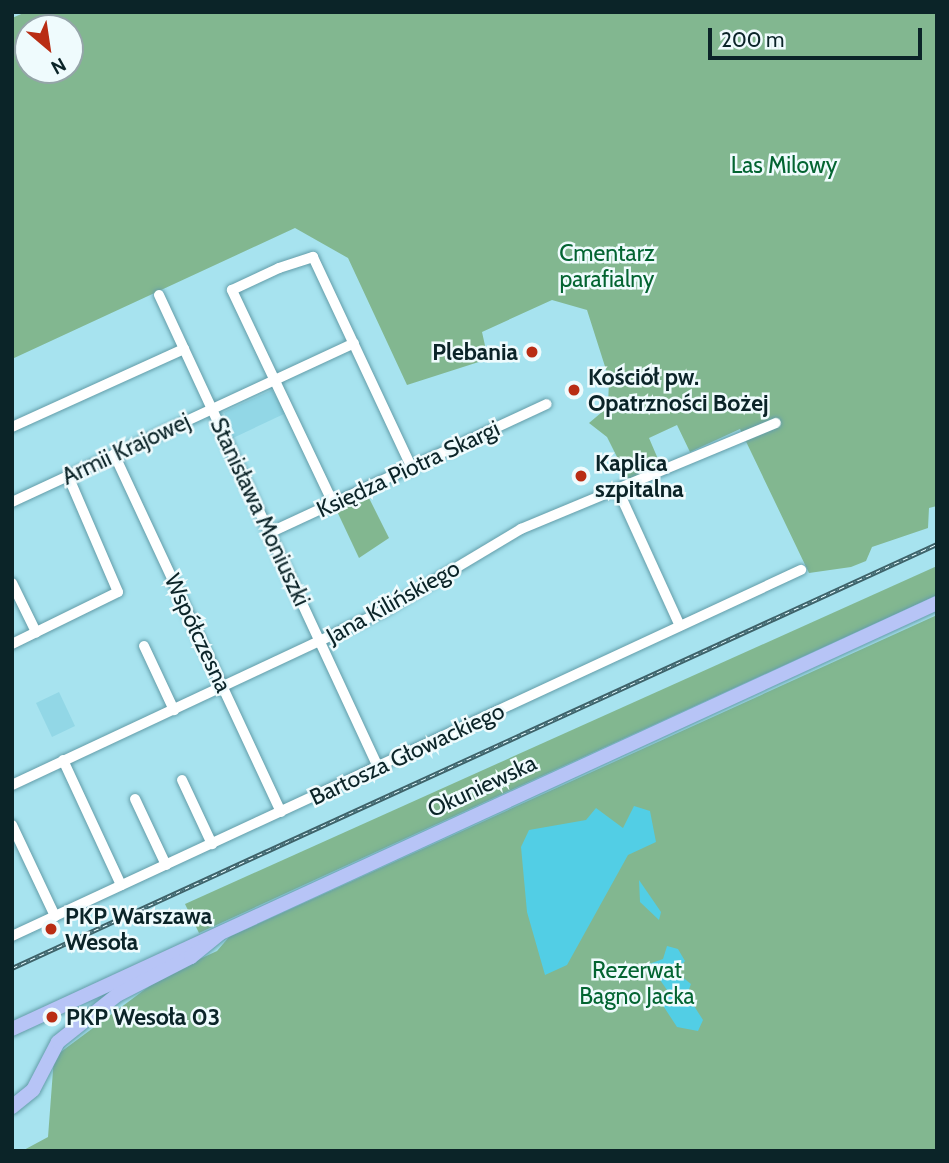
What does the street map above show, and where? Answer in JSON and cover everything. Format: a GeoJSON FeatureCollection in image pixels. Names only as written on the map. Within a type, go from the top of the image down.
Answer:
{"type":"FeatureCollection","features":[{"type":"Feature","properties":{"kind":"main road","name":"Okuniewska"},"geometry":{"type":"LineString","coordinates":[[12,1030],[46,1010],[937,603]]}},
{"type":"Feature","properties":{"kind":"main road"},"geometry":{"type":"LineString","coordinates":[[12,1107],[33,1090],[58,1042],[117,995],[204,950],[222,930]]}},
{"type":"Feature","properties":{"kind":"main road","name":"Okuniewska"},"geometry":{"type":"LineString","coordinates":[[12,1020],[46,1010]]}},
{"type":"Feature","properties":{"kind":"street"},"geometry":{"type":"LineString","coordinates":[[333,503],[232,290],[305,257],[315,260],[412,468]]}},
{"type":"Feature","properties":{"kind":"street","name":"Stanisława Moniuszki"},"geometry":{"type":"LineString","coordinates":[[159,295],[378,767]]}},
{"type":"Feature","properties":{"kind":"street","name":"Armii Krajowej"},"geometry":{"type":"LineString","coordinates":[[12,502],[354,343]]}},
{"type":"Feature","properties":{"kind":"street"},"geometry":{"type":"LineString","coordinates":[[12,428],[184,349]]}},
{"type":"Feature","properties":{"kind":"street","name":"Księdza Piotra Skargi"},"geometry":{"type":"LineString","coordinates":[[269,533],[547,404]]}},
{"type":"Feature","properties":{"kind":"street","name":"Jana Kilińskiego"},"geometry":{"type":"LineString","coordinates":[[12,785],[320,642],[521,529],[776,423]]}},
{"type":"Feature","properties":{"kind":"street","name":"Współczesna"},"geometry":{"type":"LineString","coordinates":[[114,454],[281,812]]}},
{"type":"Feature","properties":{"kind":"street"},"geometry":{"type":"LineString","coordinates":[[12,643],[118,592],[68,476]]}},
{"type":"Feature","properties":{"kind":"street"},"geometry":{"type":"LineString","coordinates":[[618,490],[680,626]]}},
{"type":"Feature","properties":{"kind":"street","name":"Bartosza Głowackiego"},"geometry":{"type":"LineString","coordinates":[[12,936],[801,570]]}},
{"type":"Feature","properties":{"kind":"street"},"geometry":{"type":"LineString","coordinates":[[12,583],[36,632]]}},
{"type":"Feature","properties":{"kind":"street"},"geometry":{"type":"LineString","coordinates":[[144,646],[174,710]]}},
{"type":"Feature","properties":{"kind":"street"},"geometry":{"type":"LineString","coordinates":[[63,760],[121,886]]}},
{"type":"Feature","properties":{"kind":"street"},"geometry":{"type":"LineString","coordinates":[[182,780],[212,844]]}},
{"type":"Feature","properties":{"kind":"street"},"geometry":{"type":"LineString","coordinates":[[135,799],[166,865]]}},
{"type":"Feature","properties":{"kind":"street"},"geometry":{"type":"LineString","coordinates":[[12,825],[55,916]]}},
{"type":"Feature","properties":{"kind":"shaded area"},"geometry":{"type":"Polygon","coordinates":[[[272,390],[286,413],[233,438],[224,412],[272,390]]]}},
{"type":"Feature","properties":{"kind":"shaded area"},"geometry":{"type":"Polygon","coordinates":[[[59,692],[75,726],[52,737],[36,703],[59,692]]]}},
{"type":"Feature","properties":{"kind":"shaded area"},"geometry":{"type":"Polygon","coordinates":[[[634,806],[650,811],[656,842],[628,855],[567,965],[545,975],[527,912],[521,847],[529,830],[586,820],[596,808],[623,828],[634,806]]]}},
{"type":"Feature","properties":{"kind":"shaded area"},"geometry":{"type":"Polygon","coordinates":[[[639,880],[661,912],[659,920],[640,902],[639,880]]]}},
{"type":"Feature","properties":{"kind":"shaded area"},"geometry":{"type":"Polygon","coordinates":[[[667,946],[678,949],[685,961],[676,972],[691,984],[687,995],[703,1020],[698,1031],[677,1027],[662,1004],[667,990],[649,964],[663,959],[667,946]]]}},
{"type":"Feature","properties":{"kind":"green space","name":"Las Milowy"},"geometry":{"type":"Polygon","coordinates":[[[26,12],[937,12],[937,506],[929,508],[928,528],[872,547],[866,561],[851,567],[809,573],[740,429],[690,452],[677,425],[649,438],[661,466],[628,479],[607,437],[589,423],[608,407],[609,379],[587,310],[552,300],[482,332],[488,359],[407,385],[348,258],[295,228],[12,359],[12,18],[14,17],[14,84],[84,84],[84,14],[21,14],[26,12]]]}},
{"type":"Feature","properties":{"kind":"green space"},"geometry":{"type":"Polygon","coordinates":[[[366,492],[389,538],[359,558],[335,507],[366,492]]]}},
{"type":"Feature","properties":{"kind":"green space"},"geometry":{"type":"Polygon","coordinates":[[[937,566],[937,595],[199,933],[185,904],[937,566]]]}},
{"type":"Feature","properties":{"kind":"green space","name":"Rezerwat Bagno Jacka"},"geometry":{"type":"Polygon","coordinates":[[[937,615],[937,1151],[22,1151],[48,1137],[54,1057],[163,976],[217,951],[229,937],[937,615]]]}},
{"type":"Feature","properties":{"kind":"railway"},"geometry":{"type":"LineString","coordinates":[[12,968],[937,544]]}},
{"type":"Feature","properties":{"kind":"place","name":"Plebania"},"geometry":{"type":"Point","coordinates":[532,352]}},
{"type":"Feature","properties":{"kind":"place","name":"Kościół pw. Opatrzności Bożej"},"geometry":{"type":"Point","coordinates":[574,390]}},
{"type":"Feature","properties":{"kind":"place","name":"Kaplica szpitalna"},"geometry":{"type":"Point","coordinates":[581,476]}},
{"type":"Feature","properties":{"kind":"place","name":"PKP Warszawa Wesoła"},"geometry":{"type":"Point","coordinates":[51,929]}},
{"type":"Feature","properties":{"kind":"place","name":"PKP Wesoła 03"},"geometry":{"type":"Point","coordinates":[52,1017]}},
{"type":"Feature","properties":{"kind":"park label","name":"Cmentarz parafialny"},"geometry":{"type":"Point","coordinates":[607,266]}}]}
